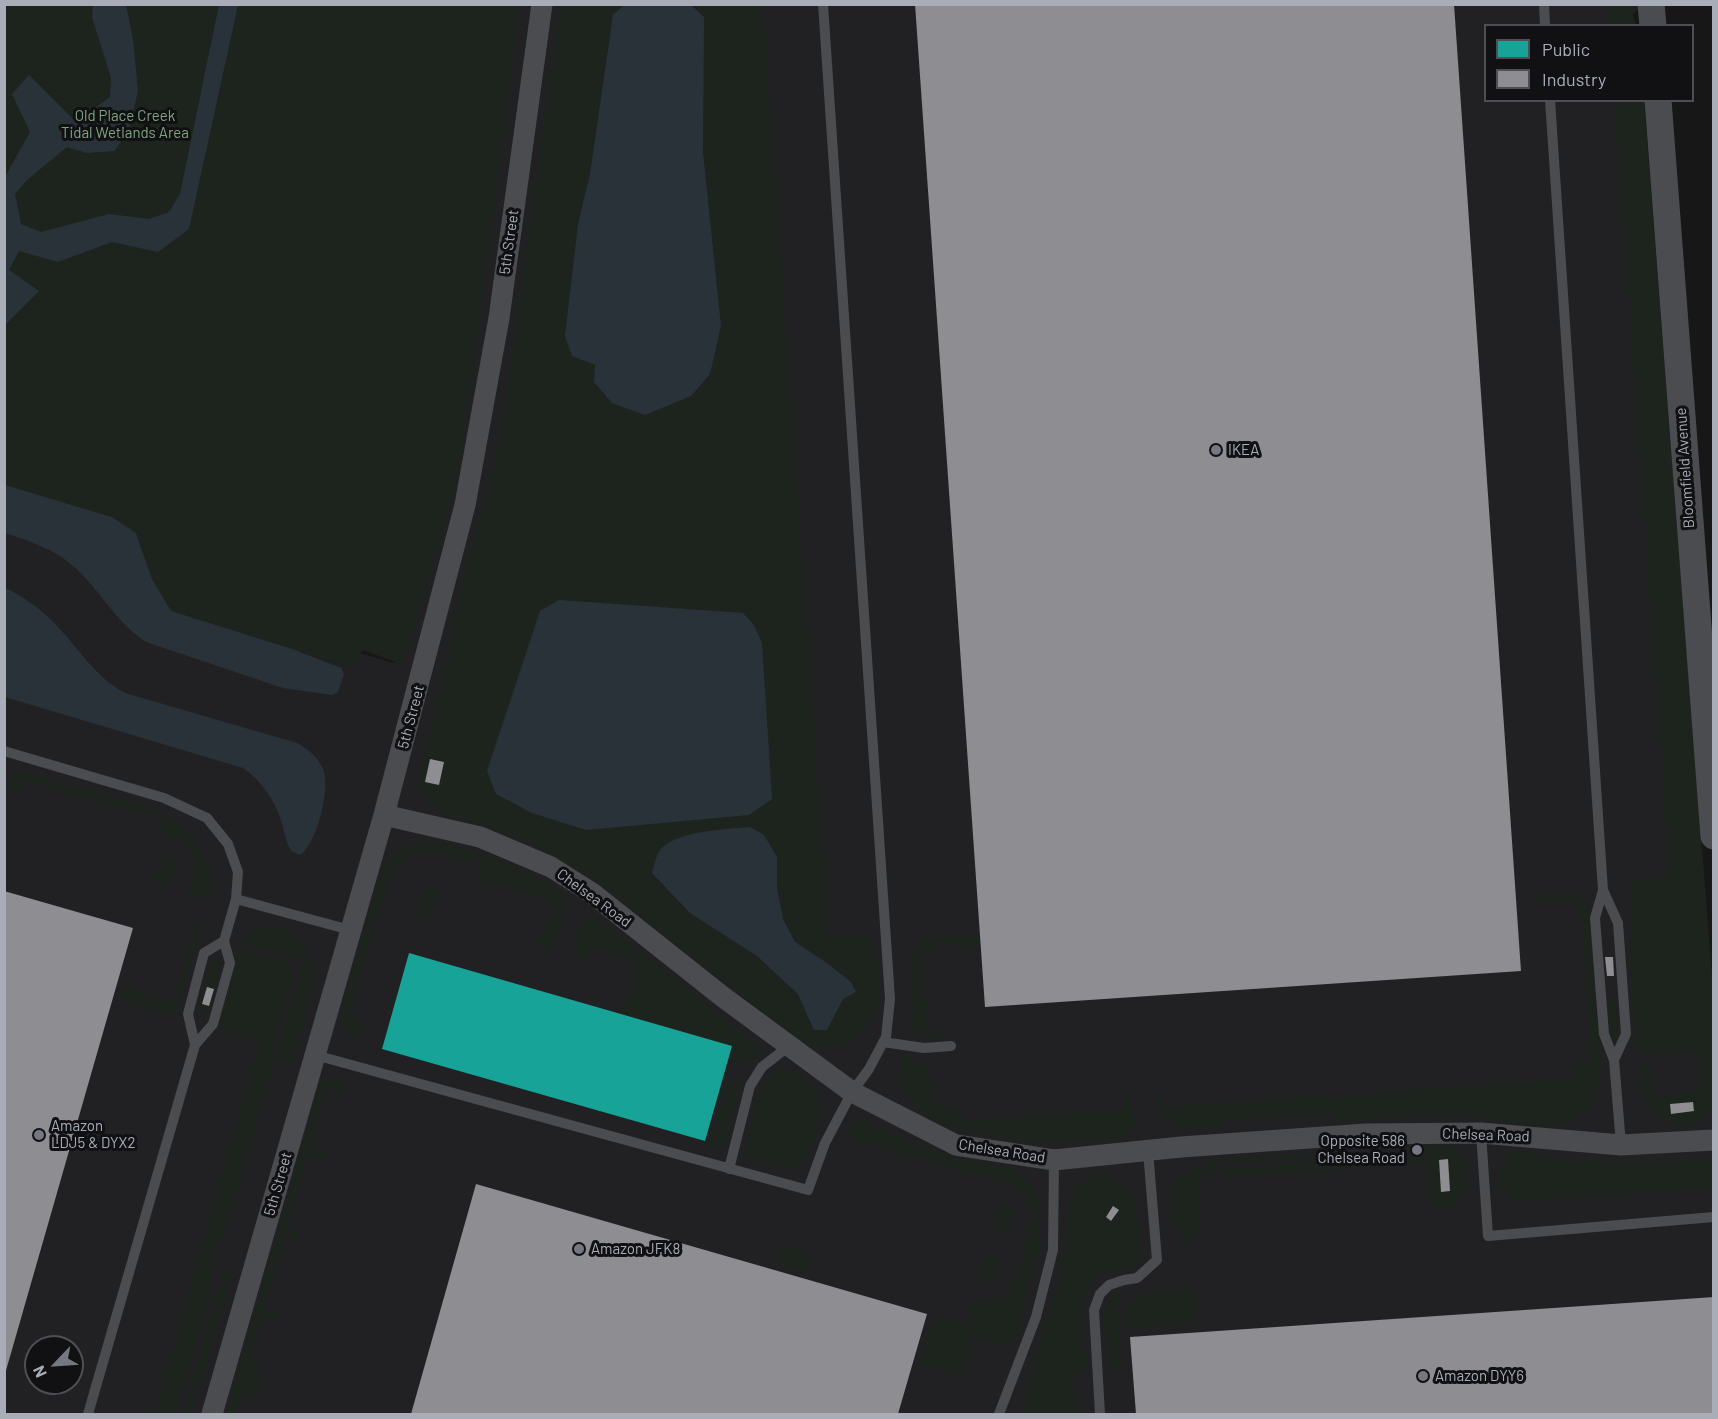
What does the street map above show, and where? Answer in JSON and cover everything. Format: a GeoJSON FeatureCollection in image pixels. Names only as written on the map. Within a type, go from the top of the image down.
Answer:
{"type":"FeatureCollection","features":[{"type":"Feature","properties":{"kind":"street","name":"5th Street"},"geometry":{"type":"LineString","coordinates":[[212,1414],[384,815],[465,505],[499,318],[542,4]]}},
{"type":"Feature","properties":{"kind":"street"},"geometry":{"type":"LineString","coordinates":[[1651,4],[1653,24]]}},
{"type":"Feature","properties":{"kind":"street","name":"Bloomfield Avenue"},"geometry":{"type":"LineString","coordinates":[[1658,102],[1711,782],[1713,836]]}},
{"type":"Feature","properties":{"kind":"street","name":"Chelsea Road"},"geometry":{"type":"LineString","coordinates":[[384,815],[480,837],[551,867],[592,893],[723,997],[852,1092],[956,1145],[1054,1160],[1366,1134],[1481,1132],[1621,1145],[1713,1140]]}},
{"type":"Feature","properties":{"kind":"lane"},"geometry":{"type":"LineString","coordinates":[[315,1055],[808,1190],[825,1143],[852,1092],[869,1069],[886,1037],[890,999],[822,4]]}},
{"type":"Feature","properties":{"kind":"lane"},"geometry":{"type":"LineString","coordinates":[[1544,4],[1545,24]]}},
{"type":"Feature","properties":{"kind":"lane"},"geometry":{"type":"LineString","coordinates":[[1550,102],[1603,890],[1595,918],[1604,1034],[1614,1060],[1621,1145]]}},
{"type":"Feature","properties":{"kind":"lane"},"geometry":{"type":"LineString","coordinates":[[4,751],[164,798],[207,818],[228,844],[238,872],[236,900],[224,940],[230,963],[213,1024],[195,1045],[88,1414]]}},
{"type":"Feature","properties":{"kind":"lane"},"geometry":{"type":"LineString","coordinates":[[1603,890],[1618,923],[1626,1034],[1614,1060]]}},
{"type":"Feature","properties":{"kind":"lane"},"geometry":{"type":"LineString","coordinates":[[236,900],[350,930]]}},
{"type":"Feature","properties":{"kind":"lane"},"geometry":{"type":"LineString","coordinates":[[195,1045],[188,1014],[204,953],[224,940]]}},
{"type":"Feature","properties":{"kind":"lane"},"geometry":{"type":"LineString","coordinates":[[883,1042],[924,1048],[951,1046]]}},
{"type":"Feature","properties":{"kind":"lane"},"geometry":{"type":"LineString","coordinates":[[729,1168],[750,1086],[762,1067],[789,1046]]}},
{"type":"Feature","properties":{"kind":"lane"},"geometry":{"type":"LineString","coordinates":[[1481,1132],[1488,1236],[1713,1217]]}},
{"type":"Feature","properties":{"kind":"lane"},"geometry":{"type":"LineString","coordinates":[[1100,1414],[1094,1310],[1100,1294],[1109,1285],[1137,1278],[1157,1260],[1148,1151]]}},
{"type":"Feature","properties":{"kind":"lane"},"geometry":{"type":"LineString","coordinates":[[999,1414],[1036,1317],[1053,1250],[1054,1160]]}},
{"type":"Feature","properties":{"kind":"shaded area"},"geometry":{"type":"Polygon","coordinates":[[[93,5],[126,5],[133,39],[138,91],[129,131],[114,151],[87,153],[67,147],[27,180],[15,194],[21,224],[41,232],[109,214],[149,219],[169,212],[180,194],[219,5],[238,5],[189,229],[158,252],[112,242],[58,262],[19,251],[9,270],[39,291],[5,325],[5,177],[30,132],[12,94],[29,75],[76,122],[110,97],[111,78],[92,17],[93,5]]]}},
{"type":"Feature","properties":{"kind":"shaded area"},"geometry":{"type":"Polygon","coordinates":[[[479,5],[1629,5],[1631,24],[1484,24],[1484,102],[1636,102],[1713,1045],[1713,1414],[5,1414],[4,454],[186,603],[394,663],[479,5]]]}},
{"type":"Feature","properties":{"kind":"shaded area"},"geometry":{"type":"Polygon","coordinates":[[[624,5],[691,5],[704,17],[703,152],[721,326],[710,374],[691,396],[645,415],[612,403],[594,382],[595,365],[572,356],[565,336],[578,224],[590,174],[613,15],[624,5]]]}},
{"type":"Feature","properties":{"kind":"shaded area"},"geometry":{"type":"Polygon","coordinates":[[[5,485],[112,517],[136,533],[152,579],[171,611],[292,649],[341,668],[344,674],[338,692],[332,695],[283,688],[146,642],[116,615],[72,565],[40,546],[5,533],[5,485]]]}},
{"type":"Feature","properties":{"kind":"shaded area"},"geometry":{"type":"Polygon","coordinates":[[[5,588],[26,600],[45,615],[96,671],[114,687],[125,693],[297,743],[309,751],[323,769],[325,789],[317,828],[306,849],[300,855],[291,851],[272,799],[262,785],[243,768],[5,697],[5,588]]]}},
{"type":"Feature","properties":{"kind":"shaded area"},"geometry":{"type":"Polygon","coordinates":[[[559,600],[743,613],[754,625],[762,643],[772,799],[749,815],[586,830],[532,813],[496,794],[487,771],[540,611],[559,600]]]}},
{"type":"Feature","properties":{"kind":"shaded area"},"geometry":{"type":"Polygon","coordinates":[[[750,827],[764,835],[777,857],[777,887],[783,919],[795,942],[851,982],[856,992],[843,999],[827,1030],[814,1030],[798,994],[757,956],[690,913],[652,873],[660,850],[677,839],[702,832],[750,827]]]}},
{"type":"Feature","properties":{"kind":"green space","name":"Old Place Creek Tidal Wetlands Area"},"geometry":{"type":"Polygon","coordinates":[[[4,5],[520,5],[464,438],[452,501],[403,665],[363,650],[349,667],[171,611],[152,579],[136,533],[112,517],[5,485],[4,5]]]}},
{"type":"Feature","properties":{"kind":"green space"},"geometry":{"type":"Polygon","coordinates":[[[561,5],[624,5],[613,15],[590,174],[578,224],[565,336],[572,356],[691,396],[710,374],[721,326],[703,152],[704,17],[691,5],[763,5],[829,936],[852,934],[865,937],[874,948],[877,960],[878,1006],[873,1018],[856,1037],[845,1043],[822,1047],[797,1039],[593,879],[526,841],[438,811],[428,803],[421,791],[419,774],[441,694],[446,664],[450,664],[451,659],[448,658],[459,593],[491,482],[500,441],[561,5]],[[660,851],[652,873],[690,913],[757,956],[798,994],[814,1030],[827,1030],[843,999],[856,992],[842,974],[797,943],[789,934],[782,914],[776,857],[660,851]]]}},
{"type":"Feature","properties":{"kind":"green space"},"geometry":{"type":"Polygon","coordinates":[[[1608,5],[1639,5],[1633,14],[1636,24],[1609,24],[1608,5]]]}},
{"type":"Feature","properties":{"kind":"green space"},"geometry":{"type":"Polygon","coordinates":[[[1615,102],[1644,102],[1713,989],[1713,1106],[1703,1118],[1690,1124],[1677,1124],[1664,1119],[1652,1110],[1644,1099],[1640,1085],[1641,1070],[1650,1064],[1652,1095],[1696,1091],[1701,1086],[1699,1056],[1695,1051],[1646,1054],[1640,1051],[1636,1043],[1629,943],[1634,942],[1630,886],[1641,879],[1670,875],[1615,102]]]}},
{"type":"Feature","properties":{"kind":"green space"},"geometry":{"type":"Polygon","coordinates":[[[14,771],[150,808],[176,823],[187,833],[205,857],[212,885],[210,900],[188,894],[195,865],[192,851],[178,840],[161,834],[163,820],[22,780],[17,792],[14,793],[9,790],[8,785],[9,777],[14,771]]]}},
{"type":"Feature","properties":{"kind":"green space"},"geometry":{"type":"Polygon","coordinates":[[[419,843],[451,845],[533,876],[562,893],[568,900],[568,906],[554,943],[543,949],[539,946],[545,923],[551,920],[555,901],[480,880],[478,877],[480,864],[424,852],[413,856],[396,868],[386,887],[349,1015],[361,1020],[362,1023],[358,1038],[352,1041],[342,1023],[342,1008],[381,871],[397,852],[419,843]]]}},
{"type":"Feature","properties":{"kind":"green space"},"geometry":{"type":"Polygon","coordinates":[[[161,857],[172,859],[175,865],[171,881],[164,887],[154,882],[161,857]]]}},
{"type":"Feature","properties":{"kind":"green space"},"geometry":{"type":"Polygon","coordinates":[[[433,887],[437,888],[438,892],[432,914],[427,916],[419,908],[419,902],[423,891],[433,887]]]}},
{"type":"Feature","properties":{"kind":"green space"},"geometry":{"type":"Polygon","coordinates":[[[1574,893],[1585,900],[1589,911],[1594,993],[1587,993],[1580,903],[1567,903],[1565,900],[1545,901],[1542,905],[1533,906],[1533,895],[1574,893]]]}},
{"type":"Feature","properties":{"kind":"green space"},"geometry":{"type":"Polygon","coordinates":[[[596,917],[733,1025],[731,1028],[736,1031],[738,1029],[757,1045],[761,1052],[758,1056],[746,1062],[728,1059],[732,1046],[620,1014],[625,996],[631,995],[636,976],[632,972],[635,959],[592,948],[589,959],[585,961],[579,957],[575,944],[576,936],[583,923],[596,917]]]}},
{"type":"Feature","properties":{"kind":"green space"},"geometry":{"type":"Polygon","coordinates":[[[196,921],[200,922],[196,935],[200,936],[177,1009],[172,1013],[165,1013],[122,1001],[126,987],[138,990],[139,995],[158,1000],[161,997],[174,1000],[196,921]]]}},
{"type":"Feature","properties":{"kind":"green space"},"geometry":{"type":"Polygon","coordinates":[[[275,926],[286,931],[304,947],[313,965],[310,999],[292,1062],[275,1057],[303,961],[242,943],[255,929],[275,926]]]}},
{"type":"Feature","properties":{"kind":"green space"},"geometry":{"type":"Polygon","coordinates":[[[980,935],[981,945],[956,946],[955,943],[921,950],[927,1031],[939,1031],[943,1034],[931,1038],[910,1032],[913,1011],[909,967],[915,945],[927,938],[980,935]]]}},
{"type":"Feature","properties":{"kind":"green space"},"geometry":{"type":"Polygon","coordinates":[[[240,948],[297,964],[269,1059],[274,1061],[223,1239],[219,1238],[212,1263],[215,1264],[208,1287],[211,1288],[175,1414],[155,1414],[260,1042],[227,1032],[220,1022],[240,948]]]}},
{"type":"Feature","properties":{"kind":"green space"},"geometry":{"type":"Polygon","coordinates":[[[213,959],[218,960],[222,966],[210,1008],[205,1012],[198,1009],[200,997],[204,998],[206,990],[203,989],[213,959]]]}},
{"type":"Feature","properties":{"kind":"green space"},"geometry":{"type":"Polygon","coordinates":[[[1595,996],[1601,1061],[1599,1085],[1595,1096],[1585,1110],[1576,1118],[1560,1124],[1540,1125],[1470,1116],[1435,1115],[1332,1122],[1331,1113],[1226,1120],[1226,1126],[1179,1129],[1164,1118],[1158,1105],[1156,1092],[1160,1095],[1161,1107],[1575,1078],[1575,1061],[1592,1059],[1587,997],[1595,996]]]}},
{"type":"Feature","properties":{"kind":"green space"},"geometry":{"type":"Polygon","coordinates":[[[1607,996],[1615,996],[1619,1041],[1616,1045],[1613,1045],[1611,1041],[1607,996]]]}},
{"type":"Feature","properties":{"kind":"green space"},"geometry":{"type":"Polygon","coordinates":[[[901,1055],[920,1061],[929,1060],[932,1105],[959,1107],[963,1121],[1126,1109],[1125,1096],[1130,1094],[1134,1131],[1126,1137],[1047,1141],[1019,1140],[1019,1137],[1014,1136],[1013,1139],[947,1125],[918,1109],[907,1097],[899,1072],[901,1055]]]}},
{"type":"Feature","properties":{"kind":"green space"},"geometry":{"type":"Polygon","coordinates":[[[778,1069],[792,1073],[806,1082],[816,1094],[821,1108],[808,1154],[797,1167],[790,1169],[753,1159],[748,1155],[746,1147],[761,1092],[766,1082],[778,1069]]]}},
{"type":"Feature","properties":{"kind":"green space"},"geometry":{"type":"Polygon","coordinates":[[[327,1075],[345,1081],[344,1088],[341,1094],[327,1087],[311,1146],[324,1153],[325,1157],[322,1160],[308,1154],[287,1227],[300,1234],[301,1239],[297,1242],[285,1235],[264,1308],[277,1316],[279,1320],[275,1323],[262,1316],[250,1360],[264,1371],[256,1397],[242,1390],[235,1414],[226,1414],[322,1076],[327,1075]]]}},
{"type":"Feature","properties":{"kind":"green space"},"geometry":{"type":"Polygon","coordinates":[[[728,1081],[737,1085],[740,1090],[727,1139],[721,1147],[710,1147],[728,1081]]]}},
{"type":"Feature","properties":{"kind":"green space"},"geometry":{"type":"Polygon","coordinates":[[[862,1120],[915,1144],[956,1157],[1012,1169],[1020,1174],[1038,1197],[1040,1246],[1015,1340],[1006,1345],[974,1336],[962,1375],[919,1363],[934,1314],[967,1324],[971,1301],[1002,1297],[1009,1293],[1015,1284],[1033,1218],[1029,1199],[1015,1186],[850,1138],[846,1131],[848,1126],[862,1120]]]}},
{"type":"Feature","properties":{"kind":"green space"},"geometry":{"type":"Polygon","coordinates":[[[1446,1144],[1455,1149],[1465,1168],[1465,1191],[1460,1201],[1453,1207],[1442,1208],[1431,1202],[1428,1192],[1427,1163],[1212,1178],[1222,1172],[1222,1168],[1420,1155],[1419,1145],[1446,1144]]]}},
{"type":"Feature","properties":{"kind":"green space"},"geometry":{"type":"Polygon","coordinates":[[[1337,1151],[1337,1156],[1233,1163],[1233,1158],[1304,1153],[1304,1156],[1309,1156],[1309,1153],[1337,1151]]]}},
{"type":"Feature","properties":{"kind":"green space"},"geometry":{"type":"Polygon","coordinates":[[[1518,1151],[1539,1154],[1539,1157],[1544,1158],[1545,1155],[1608,1163],[1638,1164],[1713,1159],[1713,1188],[1515,1201],[1502,1191],[1499,1176],[1504,1160],[1518,1151]]]}},
{"type":"Feature","properties":{"kind":"green space"},"geometry":{"type":"Polygon","coordinates":[[[1228,1158],[1229,1163],[1218,1164],[1218,1168],[1210,1174],[1197,1176],[1201,1231],[1193,1238],[1193,1242],[1184,1240],[1171,1209],[1172,1196],[1177,1185],[1197,1168],[1228,1158]]]}},
{"type":"Feature","properties":{"kind":"green space"},"geometry":{"type":"Polygon","coordinates":[[[1096,1176],[1110,1177],[1121,1183],[1129,1193],[1138,1219],[1141,1259],[1136,1266],[1104,1274],[1094,1282],[1088,1292],[1083,1317],[1087,1369],[1085,1372],[1073,1374],[1076,1414],[1021,1414],[1063,1266],[1070,1200],[1077,1187],[1096,1176]]]}},
{"type":"Feature","properties":{"kind":"green space"},"geometry":{"type":"Polygon","coordinates":[[[1002,1201],[1010,1207],[1013,1216],[1008,1230],[1000,1234],[997,1230],[998,1205],[1002,1201]]]}},
{"type":"Feature","properties":{"kind":"green space"},"geometry":{"type":"Polygon","coordinates":[[[779,1246],[809,1253],[806,1270],[777,1261],[779,1246]]]}},
{"type":"Feature","properties":{"kind":"green space"},"geometry":{"type":"Polygon","coordinates":[[[990,1254],[997,1256],[999,1263],[997,1273],[991,1281],[980,1282],[977,1278],[990,1254]]]}},
{"type":"Feature","properties":{"kind":"green space"},"geometry":{"type":"Polygon","coordinates":[[[229,1265],[233,1270],[191,1414],[183,1414],[212,1311],[216,1312],[218,1304],[214,1303],[219,1287],[224,1288],[226,1282],[220,1280],[223,1270],[227,1271],[229,1265]]]}},
{"type":"Feature","properties":{"kind":"green space"},"geometry":{"type":"Polygon","coordinates":[[[1196,1289],[1198,1318],[1191,1319],[1191,1322],[1198,1321],[1198,1323],[1124,1329],[1122,1300],[1126,1299],[1126,1305],[1136,1304],[1135,1295],[1122,1294],[1196,1289]]]}},
{"type":"Feature","properties":{"kind":"green space"},"geometry":{"type":"Polygon","coordinates":[[[1117,1291],[1122,1370],[1110,1370],[1104,1309],[1110,1297],[1117,1291]]]}},
{"type":"Feature","properties":{"kind":"building: Public"},"geometry":{"type":"Polygon","coordinates":[[[409,953],[732,1046],[705,1141],[382,1049],[409,953]]]}},
{"type":"Feature","properties":{"kind":"building: Industry","name":"IKEA"},"geometry":{"type":"Polygon","coordinates":[[[915,4],[1454,4],[1521,971],[985,1007],[915,4]]]}},
{"type":"Feature","properties":{"kind":"building: Industry"},"geometry":{"type":"Polygon","coordinates":[[[430,759],[444,762],[439,785],[425,782],[430,759]]]}},
{"type":"Feature","properties":{"kind":"building: Industry","name":"Amazon LDJ5 & DYX2"},"geometry":{"type":"Polygon","coordinates":[[[4,891],[133,928],[5,1374],[4,1374],[4,891]]]}},
{"type":"Feature","properties":{"kind":"building: Industry"},"geometry":{"type":"Polygon","coordinates":[[[1605,957],[1613,957],[1614,976],[1607,976],[1605,957]]]}},
{"type":"Feature","properties":{"kind":"building: Industry"},"geometry":{"type":"Polygon","coordinates":[[[207,987],[214,989],[209,1006],[202,1004],[207,987]]]}},
{"type":"Feature","properties":{"kind":"building: Industry"},"geometry":{"type":"Polygon","coordinates":[[[1693,1102],[1694,1111],[1671,1114],[1670,1104],[1693,1102]]]}},
{"type":"Feature","properties":{"kind":"building: Industry"},"geometry":{"type":"Polygon","coordinates":[[[1448,1159],[1450,1191],[1441,1192],[1439,1160],[1448,1159]]]}},
{"type":"Feature","properties":{"kind":"building: Industry","name":"Amazon JFK8"},"geometry":{"type":"Polygon","coordinates":[[[476,1184],[927,1314],[898,1414],[411,1414],[476,1184]]]}},
{"type":"Feature","properties":{"kind":"building: Industry"},"geometry":{"type":"Polygon","coordinates":[[[1113,1206],[1119,1210],[1111,1221],[1106,1217],[1113,1206]]]}},
{"type":"Feature","properties":{"kind":"building: Industry","name":"Amazon DYY6"},"geometry":{"type":"Polygon","coordinates":[[[1714,1297],[1714,1414],[1136,1414],[1130,1337],[1714,1297]]]}},
{"type":"Feature","properties":{"kind":"place","name":"IKEA"},"geometry":{"type":"Point","coordinates":[1216,450]}},
{"type":"Feature","properties":{"kind":"place","name":"Amazon LDJ5 & DYX2"},"geometry":{"type":"Point","coordinates":[39,1135]}},
{"type":"Feature","properties":{"kind":"place","name":"Opposite 586 Chelsea Road"},"geometry":{"type":"Point","coordinates":[1417,1150]}},
{"type":"Feature","properties":{"kind":"place","name":"Amazon JFK8"},"geometry":{"type":"Point","coordinates":[579,1249]}},
{"type":"Feature","properties":{"kind":"place","name":"Amazon DYY6"},"geometry":{"type":"Point","coordinates":[1423,1376]}}]}
